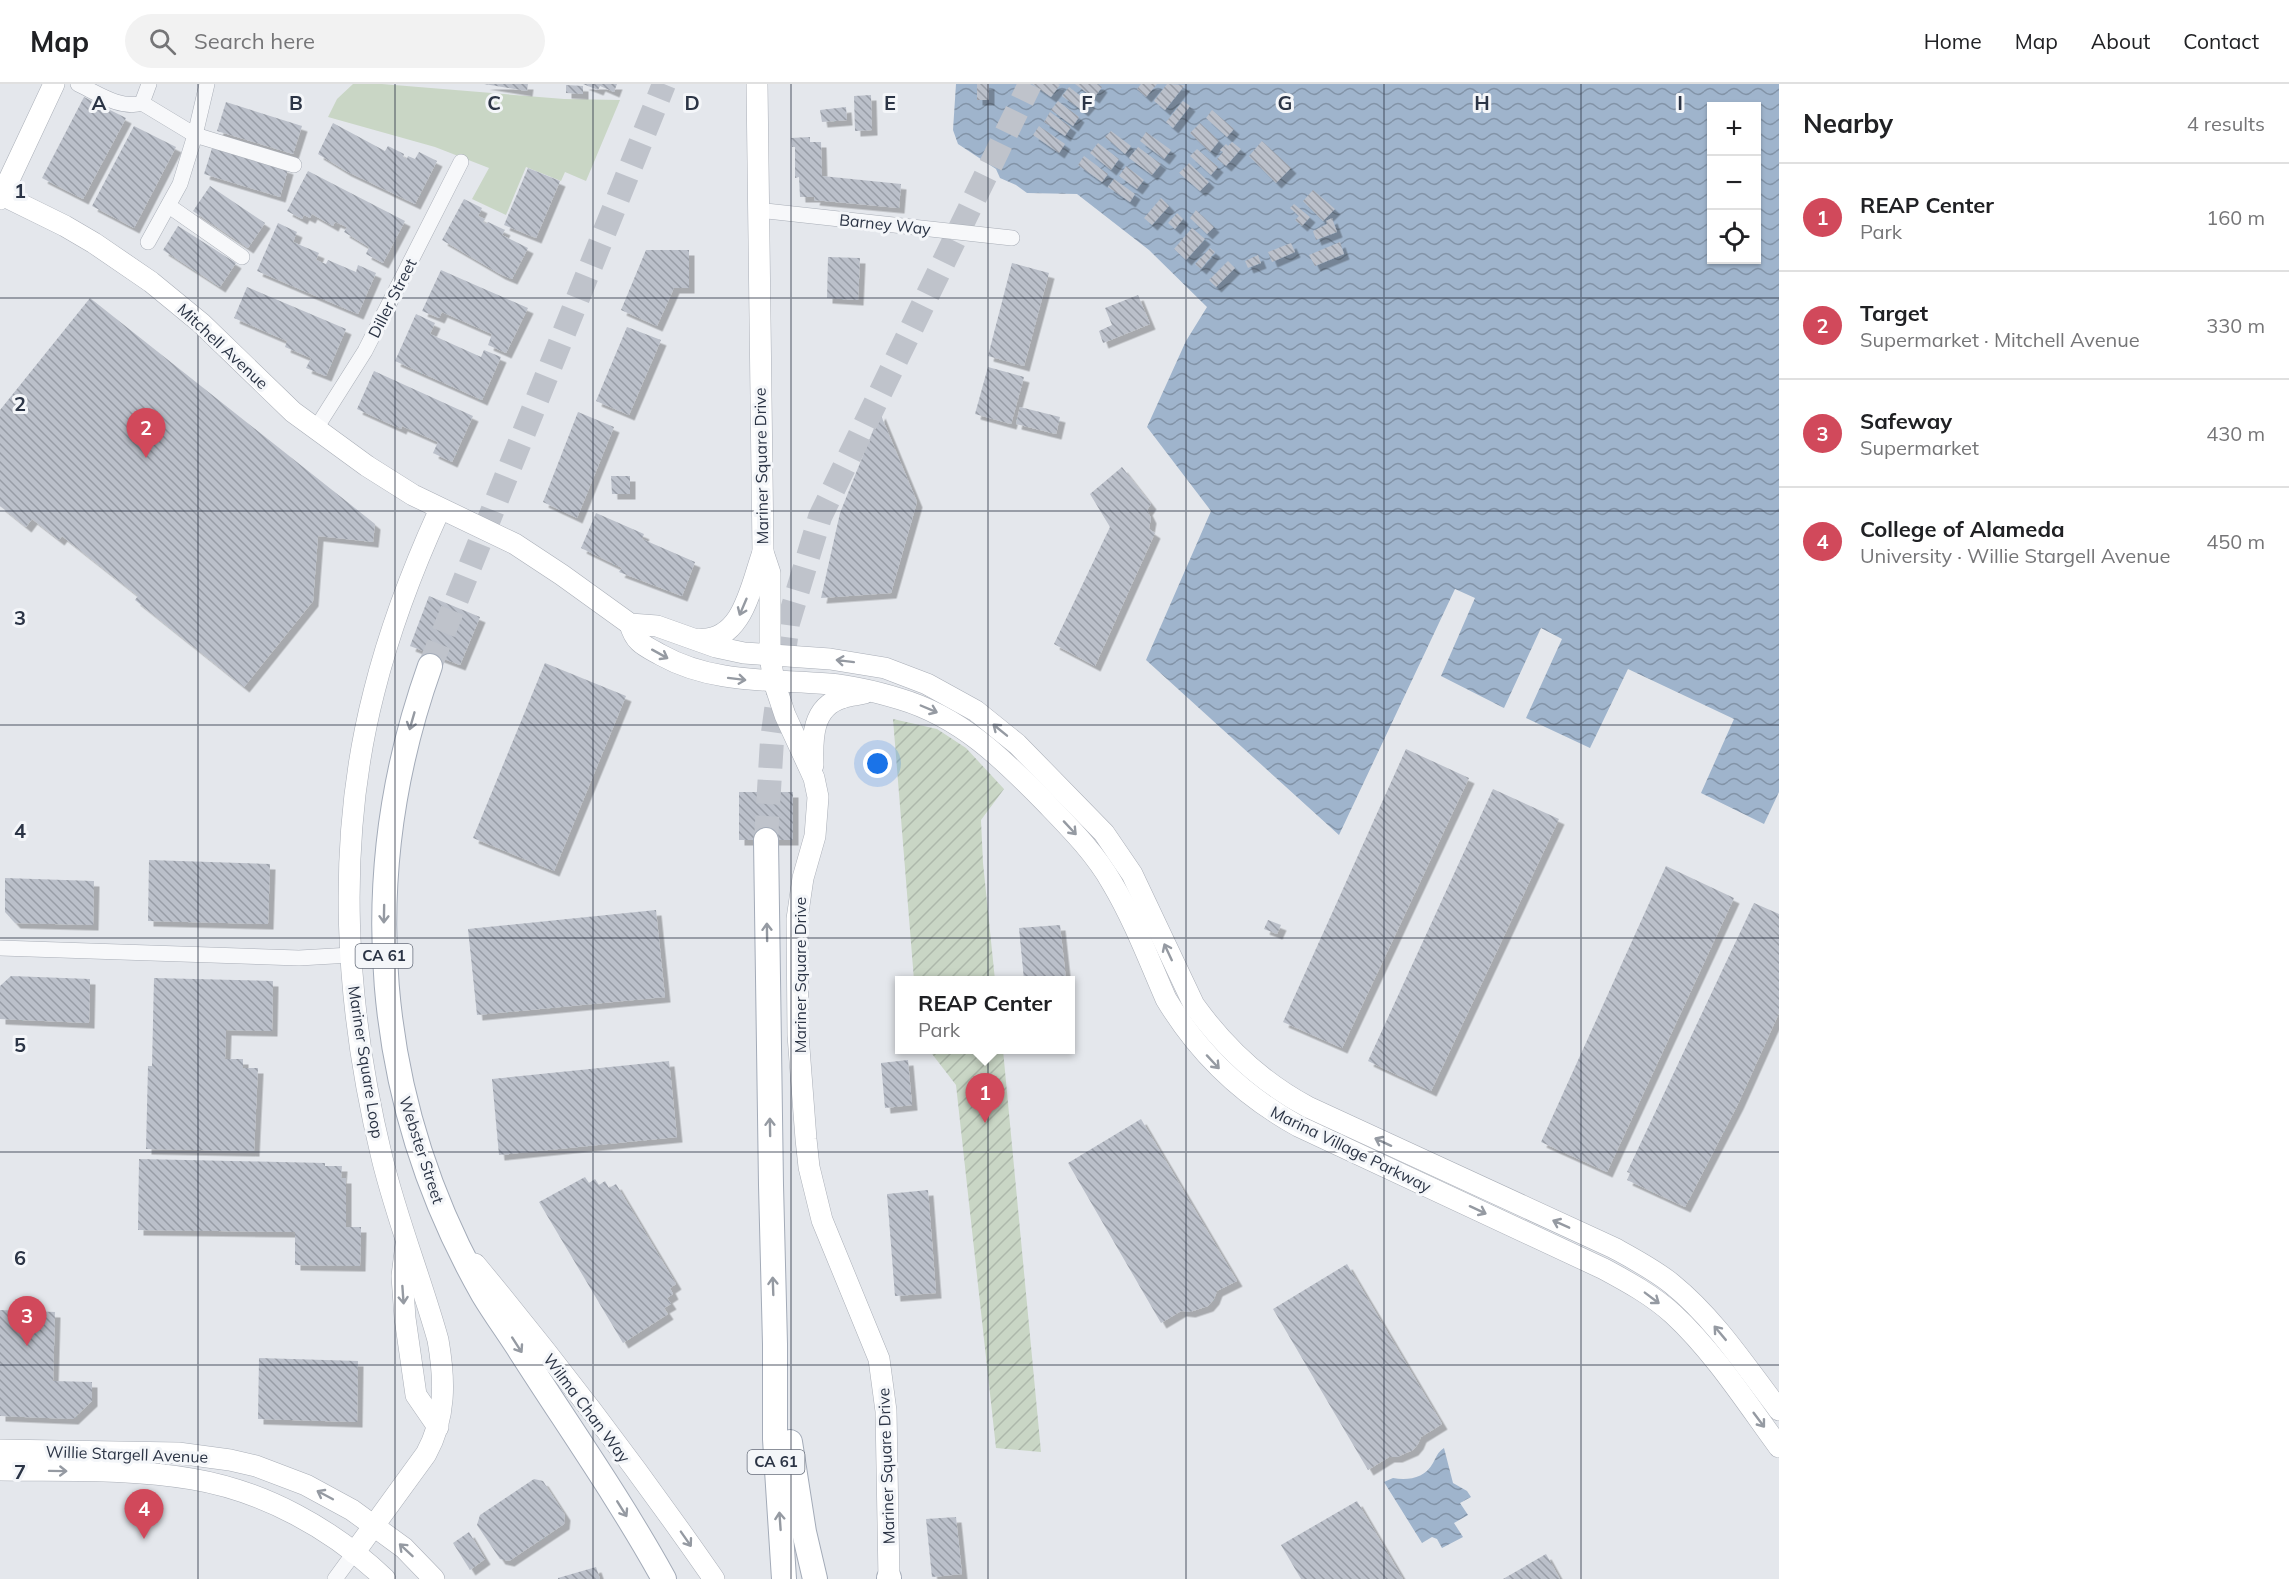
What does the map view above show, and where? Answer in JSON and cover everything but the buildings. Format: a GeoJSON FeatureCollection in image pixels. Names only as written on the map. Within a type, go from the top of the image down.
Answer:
{"type":"FeatureCollection","features":[{"type":"Feature","properties":{"kind":"main road","name":"Webster Street"},"geometry":{"type":"LineString","coordinates":[[430,666],[408,735],[393,806],[385,878],[384,956],[390,1022],[404,1095],[422,1158],[455,1241],[484,1295],[664,1579]]}},
{"type":"Feature","properties":{"kind":"main road","name":"CA 61"},"geometry":{"type":"LineString","coordinates":[[766,840],[775,1439],[784,1579]]}},
{"type":"Feature","properties":{"kind":"main road"},"geometry":{"type":"LineString","coordinates":[[775,1344],[797,1494],[815,1574]]}},
{"type":"Feature","properties":{"kind":"main road"},"geometry":{"type":"LineString","coordinates":[[647,1549],[655,1579]]}},
{"type":"Feature","properties":{"kind":"street"},"geometry":{"type":"LineString","coordinates":[[1,196],[54,84]]}},
{"type":"Feature","properties":{"kind":"street"},"geometry":{"type":"LineString","coordinates":[[78,84],[121,104],[142,103],[195,135],[294,165]]}},
{"type":"Feature","properties":{"kind":"street"},"geometry":{"type":"LineString","coordinates":[[142,103],[149,84]]}},
{"type":"Feature","properties":{"kind":"street"},"geometry":{"type":"LineString","coordinates":[[148,242],[180,184],[207,84]]}},
{"type":"Feature","properties":{"kind":"street","name":"Mariner Square Drive"},"geometry":{"type":"LineString","coordinates":[[756,84],[762,552],[770,573],[770,656],[774,682],[785,715],[814,778],[818,797],[815,836],[802,878],[797,919],[801,1088],[809,1167],[822,1220],[879,1359],[887,1446],[889,1579]]}},
{"type":"Feature","properties":{"kind":"street","name":"Diller Street"},"geometry":{"type":"LineString","coordinates":[[315,430],[365,351],[461,162]]}},
{"type":"Feature","properties":{"kind":"street","name":"Mitchell Avenue"},"geometry":{"type":"LineString","coordinates":[[1,196],[65,226],[114,255],[201,323],[270,391],[315,430],[383,477],[440,509]]}},
{"type":"Feature","properties":{"kind":"street"},"geometry":{"type":"LineString","coordinates":[[169,206],[242,257]]}},
{"type":"Feature","properties":{"kind":"street","name":"Barney Way"},"geometry":{"type":"LineString","coordinates":[[758,210],[1012,238]]}},
{"type":"Feature","properties":{"kind":"street"},"geometry":{"type":"LineString","coordinates":[[440,509],[523,549],[630,624],[657,626],[685,638],[716,647],[770,656]]}},
{"type":"Feature","properties":{"kind":"street","name":"Mariner Square Loop"},"geometry":{"type":"LineString","coordinates":[[354,1553],[418,1467],[433,1442],[443,1397],[442,1364],[436,1332],[382,1159],[375,1122],[358,1026],[351,955],[349,893],[350,847],[356,790],[367,722],[382,658],[414,568],[440,509]]}},
{"type":"Feature","properties":{"kind":"street"},"geometry":{"type":"LineString","coordinates":[[685,638],[719,637],[730,629],[744,607],[762,552]]}},
{"type":"Feature","properties":{"kind":"street"},"geometry":{"type":"LineString","coordinates":[[630,624],[634,637],[650,649],[687,667],[726,678],[774,682]]}},
{"type":"Feature","properties":{"kind":"street","name":"Marina Village Parkway"},"geometry":{"type":"LineString","coordinates":[[770,656],[830,659],[885,668],[927,684],[976,711],[1017,744],[1104,833],[1132,874],[1194,1005],[1224,1043],[1249,1067],[1283,1094],[1308,1107],[1614,1248],[1660,1275],[1689,1299],[1707,1318],[1779,1410]]}},
{"type":"Feature","properties":{"kind":"street","name":"Marina Village Parkway"},"geometry":{"type":"LineString","coordinates":[[774,682],[827,684],[873,692],[930,709],[965,729],[1002,759],[1088,847],[1113,884],[1176,1016],[1208,1057],[1248,1095],[1298,1126],[1604,1269],[1651,1297],[1672,1314],[1708,1353],[1779,1447]]}},
{"type":"Feature","properties":{"kind":"street"},"geometry":{"type":"LineString","coordinates":[[814,778],[814,731],[823,710],[843,697],[873,692]]}},
{"type":"Feature","properties":{"kind":"street"},"geometry":{"type":"LineString","coordinates":[[0,948],[299,958],[351,955]]}},
{"type":"Feature","properties":{"kind":"street","name":"Mariner Square Loop"},"geometry":{"type":"LineString","coordinates":[[407,1237],[402,1276],[405,1318],[416,1395],[438,1427]]}},
{"type":"Feature","properties":{"kind":"street","name":"Wilma Chan Way"},"geometry":{"type":"LineString","coordinates":[[455,1241],[518,1316],[714,1579]]}},
{"type":"Feature","properties":{"kind":"street","name":"Willie Stargell Avenue"},"geometry":{"type":"LineString","coordinates":[[0,1450],[167,1452],[230,1460],[255,1466],[306,1485],[330,1497],[404,1548],[434,1579]]}},
{"type":"Feature","properties":{"kind":"street","name":"Willie Stargell Avenue"},"geometry":{"type":"LineString","coordinates":[[0,1470],[142,1473],[194,1479],[241,1491],[277,1506],[330,1534],[385,1579]]}},
{"type":"Feature","properties":{"kind":"street"},"geometry":{"type":"LineString","coordinates":[[335,1579],[354,1553]]}},
{"type":"Feature","properties":{"kind":"green space"},"geometry":{"type":"Polygon","coordinates":[[[353,84],[382,84],[564,99],[620,100],[586,181],[565,172],[561,181],[526,167],[506,215],[472,199],[489,168],[435,147],[328,117],[337,99],[353,84]]]}},
{"type":"Feature","properties":{"kind":"green space"},"geometry":{"type":"Polygon","coordinates":[[[893,719],[937,729],[966,748],[1004,789],[981,820],[995,976],[914,976],[893,719]]]}},
{"type":"Feature","properties":{"kind":"green space"},"geometry":{"type":"Polygon","coordinates":[[[932,1054],[1003,1054],[1041,1452],[996,1448],[956,1085],[932,1054]]]}},
{"type":"Feature","properties":{"kind":"water"},"geometry":{"type":"Polygon","coordinates":[[[956,84],[1779,84],[1779,792],[1764,824],[1701,793],[1734,719],[1628,669],[1590,748],[1526,718],[1562,639],[1541,628],[1504,708],[1441,676],[1475,598],[1455,589],[1339,835],[1146,660],[1211,511],[1147,427],[1186,341],[1207,307],[1149,250],[1077,194],[1027,193],[1000,178],[996,169],[958,144],[953,130],[956,84]]]}},
{"type":"Feature","properties":{"kind":"water"},"geometry":{"type":"Polygon","coordinates":[[[1444,1448],[1453,1483],[1467,1491],[1471,1497],[1460,1503],[1468,1515],[1454,1523],[1463,1537],[1442,1548],[1437,1539],[1432,1537],[1422,1543],[1384,1482],[1393,1478],[1410,1479],[1421,1475],[1430,1468],[1438,1453],[1444,1448]]]}},
{"type":"Feature","properties":{"kind":"tunnel"},"geometry":{"type":"LineString","coordinates":[[430,666],[664,84]]}},
{"type":"Feature","properties":{"kind":"tunnel"},"geometry":{"type":"LineString","coordinates":[[766,840],[772,740],[788,623],[820,517],[1030,84]]}},
{"type":"Feature","properties":{"kind":"place","name":"Target"},"geometry":{"type":"Point","coordinates":[146,458]}},
{"type":"Feature","properties":{"kind":"place","name":"REAP Center"},"geometry":{"type":"Point","coordinates":[985,1123]}},
{"type":"Feature","properties":{"kind":"place","name":"Safeway"},"geometry":{"type":"Point","coordinates":[27,1346]}},
{"type":"Feature","properties":{"kind":"place","name":"College of Alameda"},"geometry":{"type":"Point","coordinates":[144,1539]}}]}
